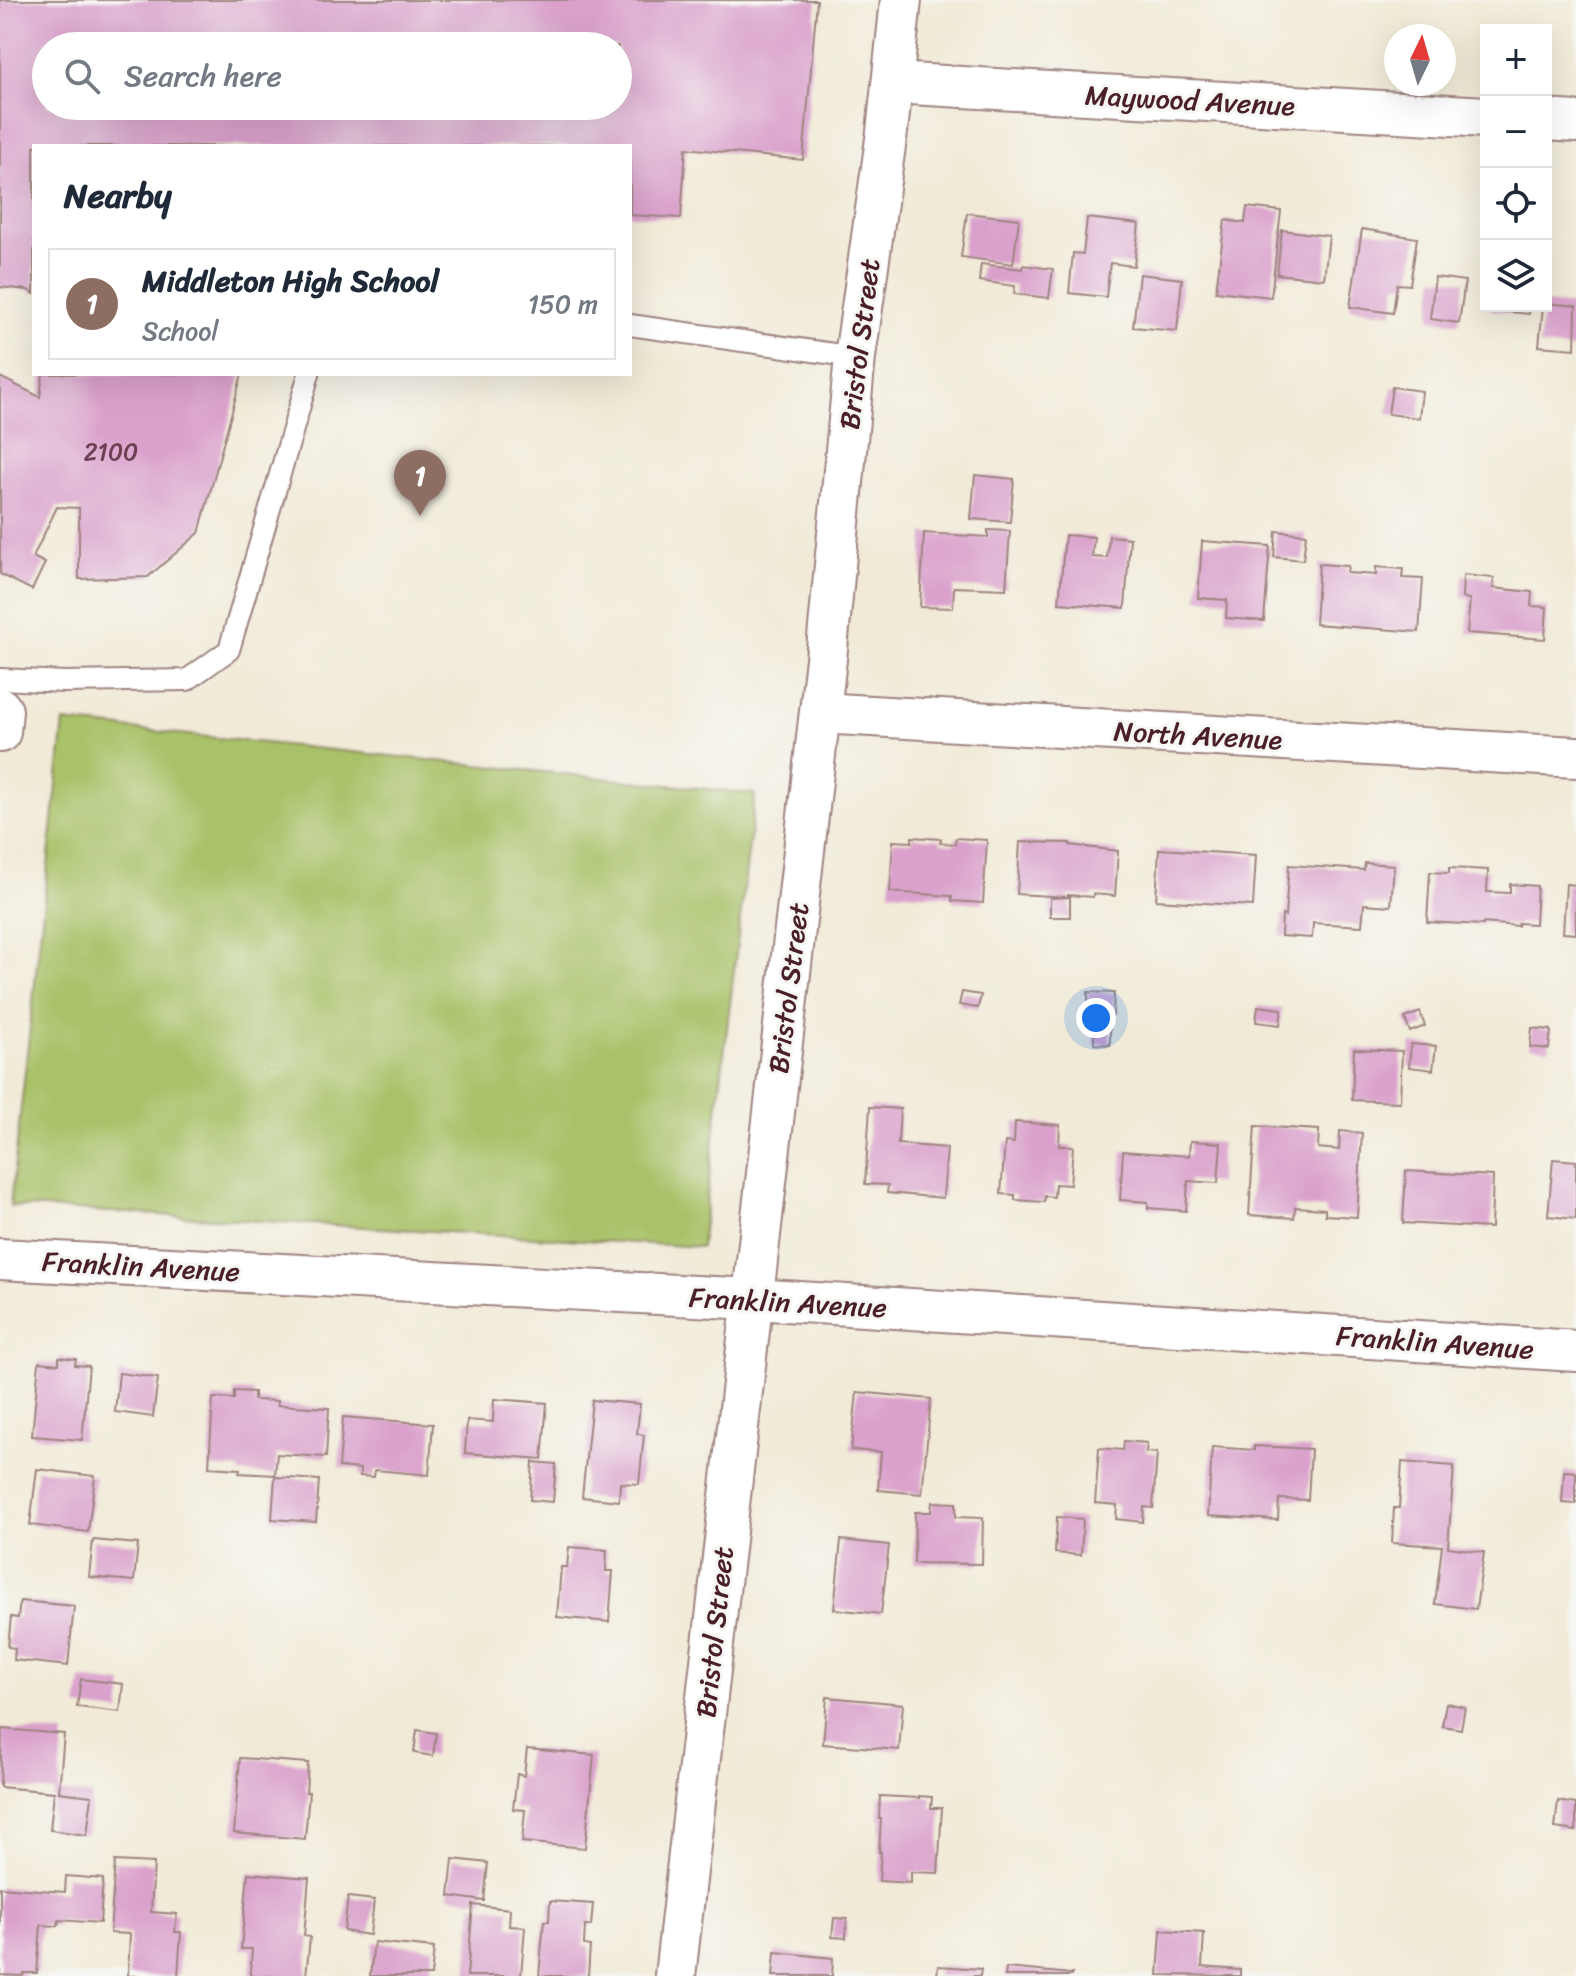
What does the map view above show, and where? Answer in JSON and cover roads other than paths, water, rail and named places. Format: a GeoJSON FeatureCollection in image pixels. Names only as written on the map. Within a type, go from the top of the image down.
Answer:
{"type":"FeatureCollection","features":[{"type":"Feature","properties":{"kind":"street","name":"Bristol Street"},"geometry":{"type":"LineString","coordinates":[[675,1976],[820,713],[855,357],[893,83],[901,0]]}},
{"type":"Feature","properties":{"kind":"street","name":"Maywood Avenue"},"geometry":{"type":"LineString","coordinates":[[893,83],[1480,117]]}},
{"type":"Feature","properties":{"kind":"street"},"geometry":{"type":"LineString","coordinates":[[1552,120],[1576,122]]}},
{"type":"Feature","properties":{"kind":"street"},"geometry":{"type":"LineString","coordinates":[[0,708],[0,732]]}},
{"type":"Feature","properties":{"kind":"street","name":"North Avenue"},"geometry":{"type":"LineString","coordinates":[[820,713],[1576,757]]}},
{"type":"Feature","properties":{"kind":"street","name":"Franklin Avenue"},"geometry":{"type":"LineString","coordinates":[[0,1259],[752,1299],[1576,1351]]}},
{"type":"Feature","properties":{"kind":"lane"},"geometry":{"type":"LineString","coordinates":[[632,325],[855,357]]}},
{"type":"Feature","properties":{"kind":"lane"},"geometry":{"type":"LineString","coordinates":[[0,679],[65,682],[187,680],[229,650],[308,376]]}},
{"type":"Feature","properties":{"kind":"place","name":"Middleton High School"},"geometry":{"type":"Point","coordinates":[420,516]}}]}
